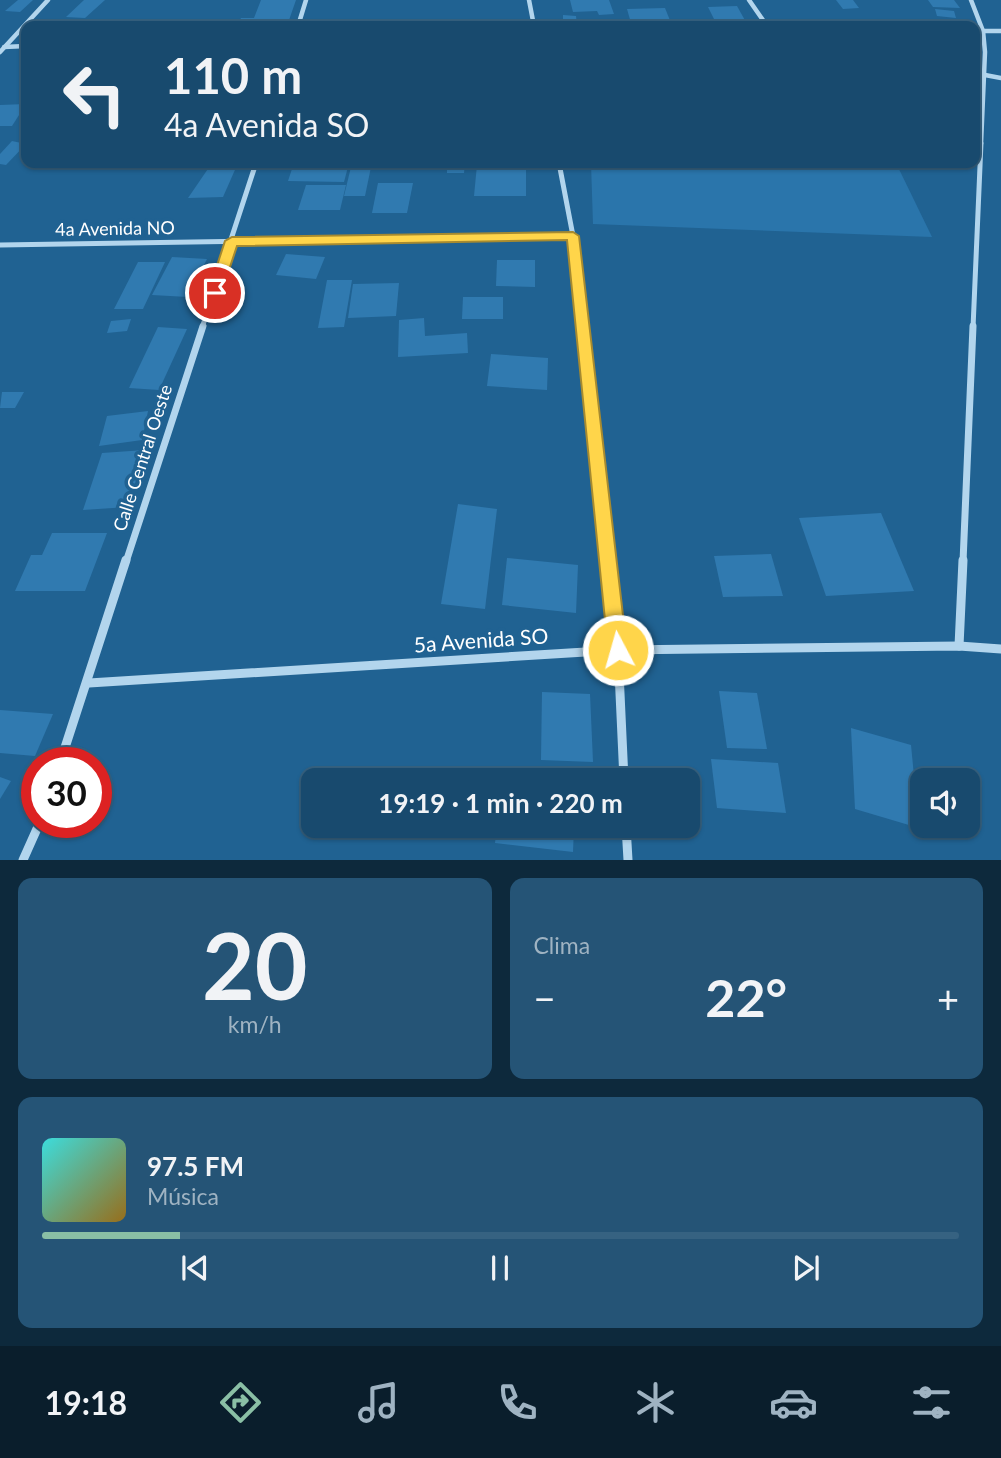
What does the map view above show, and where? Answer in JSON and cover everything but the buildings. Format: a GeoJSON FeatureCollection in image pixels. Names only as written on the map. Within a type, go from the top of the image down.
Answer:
{"type":"FeatureCollection","features":[{"type":"Feature","properties":{"kind":"street"},"geometry":{"type":"LineString","coordinates":[[28,21],[48,0]]}},
{"type":"Feature","properties":{"kind":"street"},"geometry":{"type":"LineString","coordinates":[[300,21],[306,0]]}},
{"type":"Feature","properties":{"kind":"street"},"geometry":{"type":"LineString","coordinates":[[529,0],[533,21]]}},
{"type":"Feature","properties":{"kind":"street"},"geometry":{"type":"LineString","coordinates":[[749,0],[764,21]]}},
{"type":"Feature","properties":{"kind":"street"},"geometry":{"type":"LineString","coordinates":[[971,0],[976,21]]}},
{"type":"Feature","properties":{"kind":"street"},"geometry":{"type":"LineString","coordinates":[[2,48],[21,28]]}},
{"type":"Feature","properties":{"kind":"street"},"geometry":{"type":"LineString","coordinates":[[980,31],[1001,31]]}},
{"type":"Feature","properties":{"kind":"street"},"geometry":{"type":"LineString","coordinates":[[958,646],[985,75],[980,38]]}},
{"type":"Feature","properties":{"kind":"street"},"geometry":{"type":"LineString","coordinates":[[2,48],[21,46]]}},
{"type":"Feature","properties":{"kind":"street"},"geometry":{"type":"LineString","coordinates":[[985,75],[1001,78]]}},
{"type":"Feature","properties":{"kind":"street","name":"Calle Central Oeste"},"geometry":{"type":"LineString","coordinates":[[67,747],[254,168]]}},
{"type":"Feature","properties":{"kind":"street"},"geometry":{"type":"LineString","coordinates":[[560,168],[573,236],[618,650],[623,768]]}},
{"type":"Feature","properties":{"kind":"street","name":"4a Avenida NO"},"geometry":{"type":"LineString","coordinates":[[0,245],[573,236]]}},
{"type":"Feature","properties":{"kind":"street","name":"5a Avenida SO"},"geometry":{"type":"LineString","coordinates":[[89,683],[618,650],[958,646],[1001,649]]}},
{"type":"Feature","properties":{"kind":"street"},"geometry":{"type":"LineString","coordinates":[[23,859],[33,838]]}},
{"type":"Feature","properties":{"kind":"street"},"geometry":{"type":"LineString","coordinates":[[627,838],[628,859]]}},
{"type":"Feature","properties":{"kind":"shaded area"},"geometry":{"type":"Polygon","coordinates":[[[591,168],[898,168],[932,237],[593,224],[591,168]]]}},
{"type":"Feature","properties":{"kind":"route"},"geometry":{"type":"LineString","coordinates":[[215,293],[232,241],[573,236],[618,650]]}}]}
